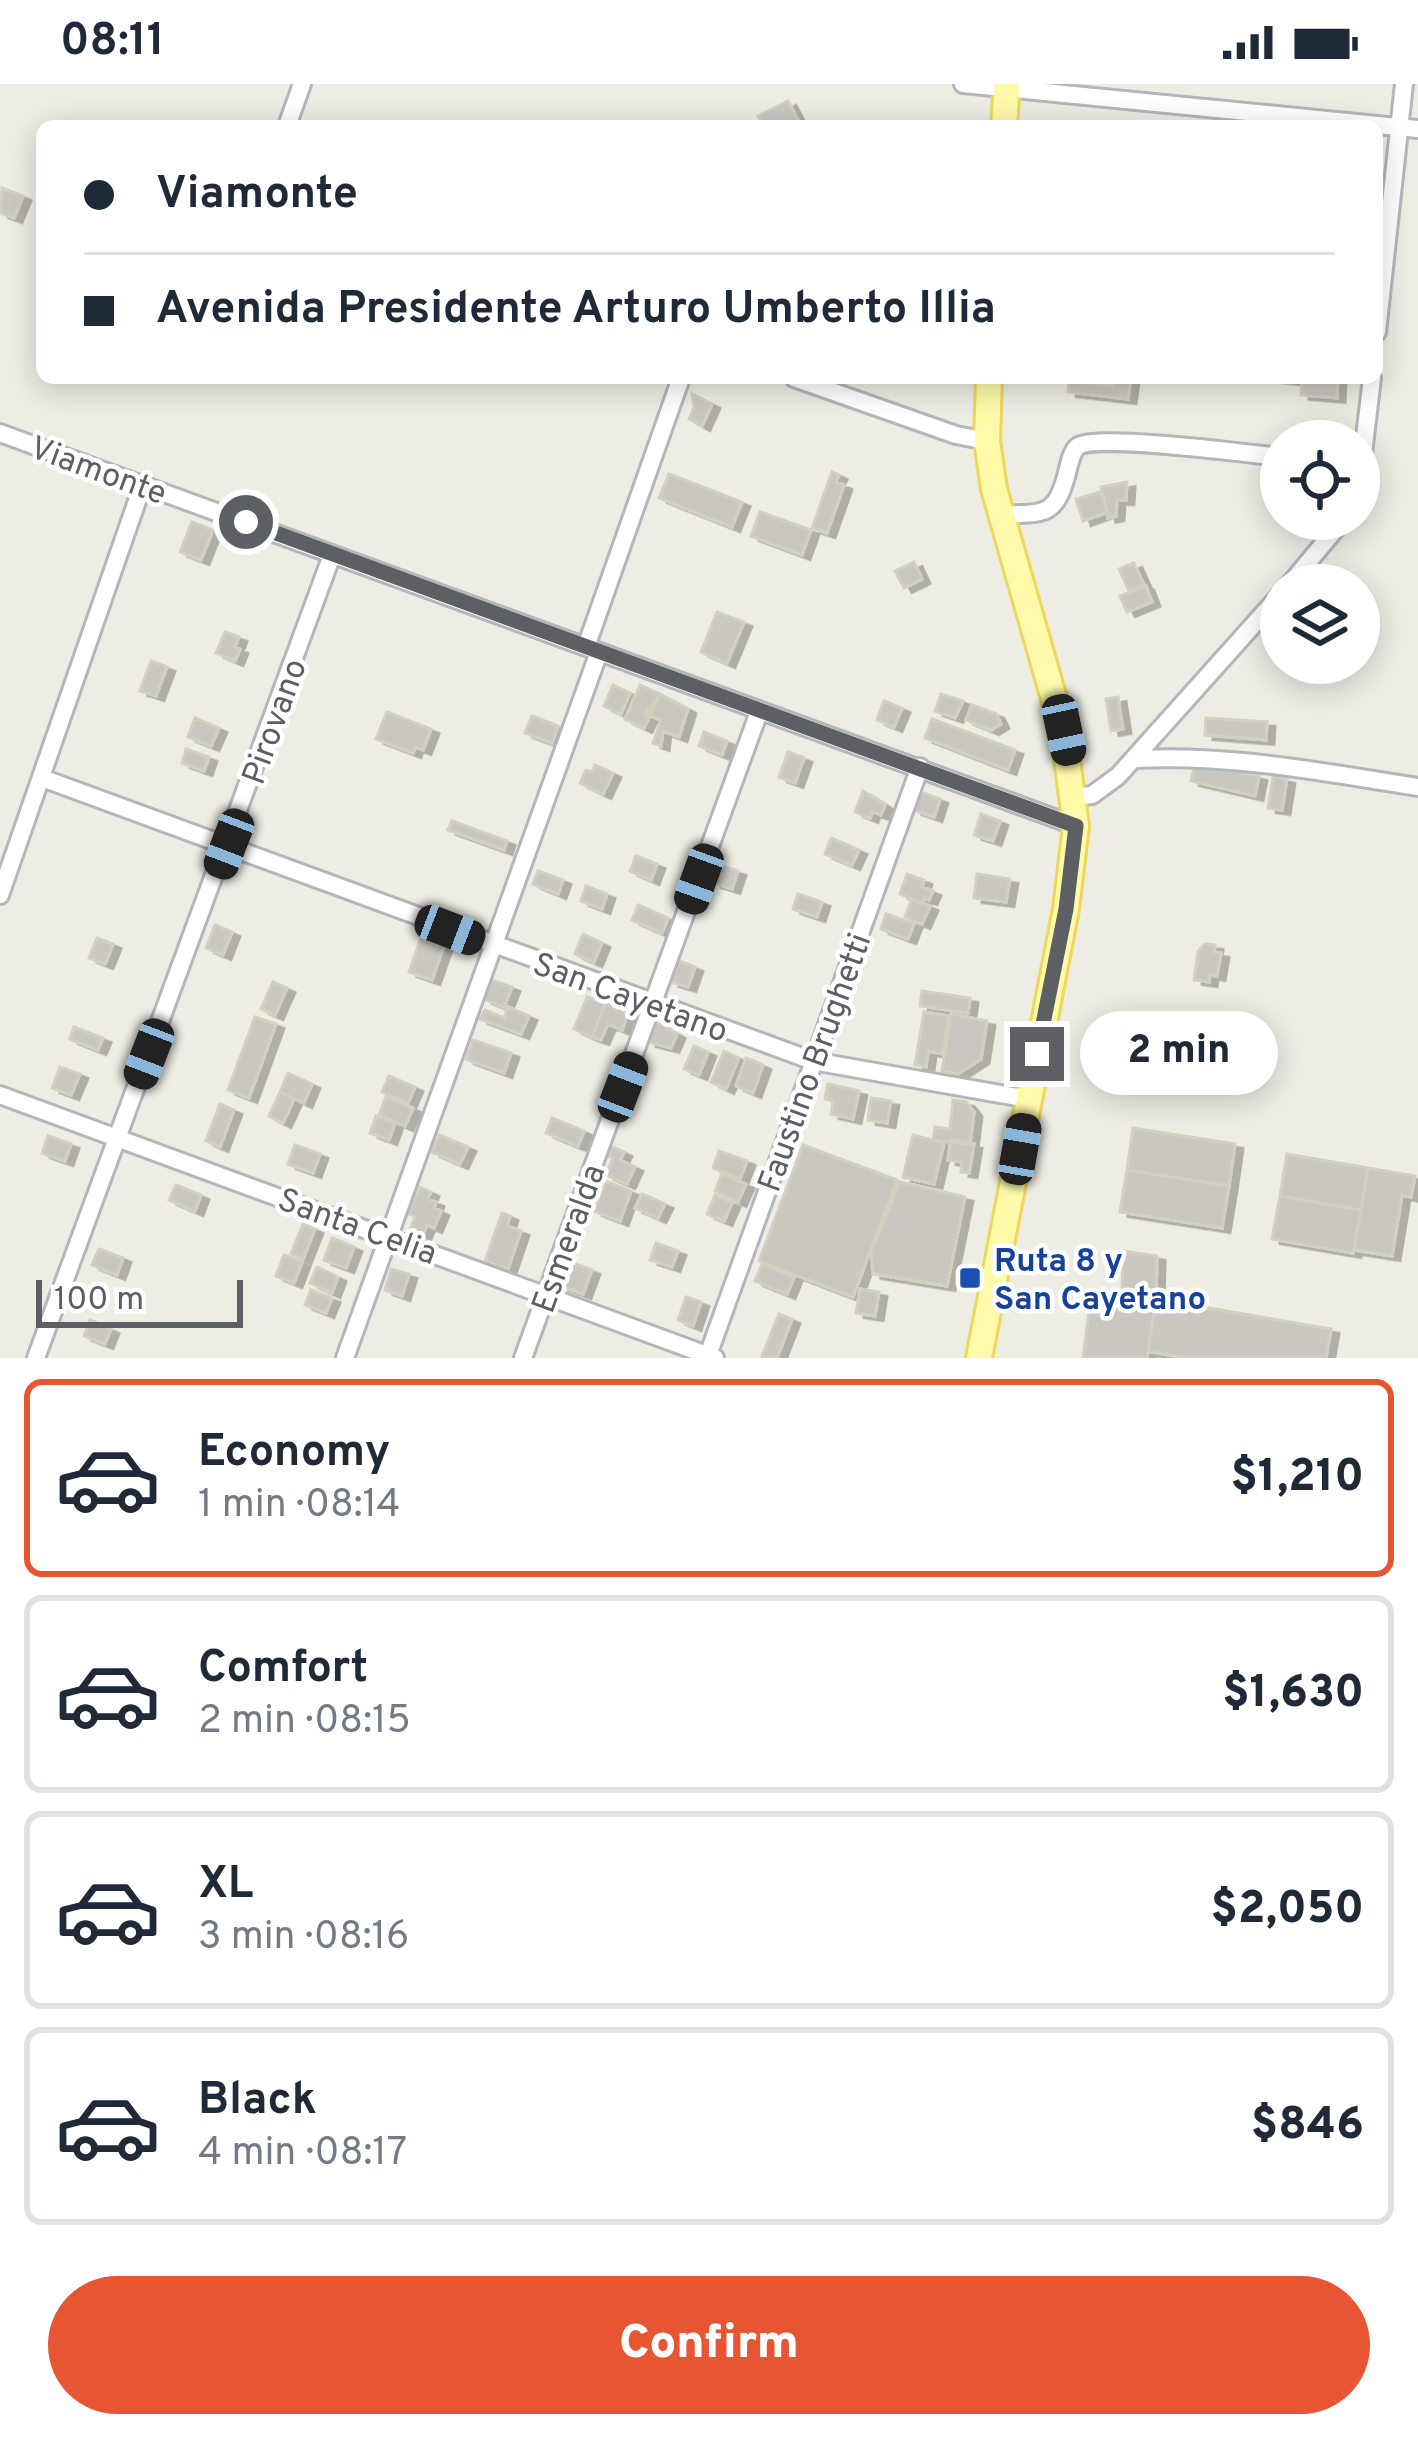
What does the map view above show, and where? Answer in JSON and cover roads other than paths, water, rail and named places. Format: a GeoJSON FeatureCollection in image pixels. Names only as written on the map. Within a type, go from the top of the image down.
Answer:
{"type":"FeatureCollection","features":[{"type":"Feature","properties":{"kind":"main road"},"geometry":{"type":"LineString","coordinates":[[1004,120],[1007,86]]}},
{"type":"Feature","properties":{"kind":"main road"},"geometry":{"type":"LineString","coordinates":[[980,1358],[1066,909],[1076,826],[1064,730],[999,515],[986,441],[989,384]]}},
{"type":"Feature","properties":{"kind":"street"},"geometry":{"type":"LineString","coordinates":[[289,120],[302,84]]}},
{"type":"Feature","properties":{"kind":"street"},"geometry":{"type":"LineString","coordinates":[[963,84],[1332,120]]}},
{"type":"Feature","properties":{"kind":"street"},"geometry":{"type":"LineString","coordinates":[[1383,294],[1409,128],[1404,84]]}},
{"type":"Feature","properties":{"kind":"street"},"geometry":{"type":"LineString","coordinates":[[345,1358],[495,947],[679,384]]}},
{"type":"Feature","properties":{"kind":"street"},"geometry":{"type":"LineString","coordinates":[[811,384],[956,436],[986,441]]}},
{"type":"Feature","properties":{"kind":"street"},"geometry":{"type":"LineString","coordinates":[[1367,420],[1371,384]]}},
{"type":"Feature","properties":{"kind":"street","name":"Viamonte"},"geometry":{"type":"LineString","coordinates":[[0,434],[1076,826]]}},
{"type":"Feature","properties":{"kind":"street"},"geometry":{"type":"LineString","coordinates":[[999,515],[1054,508],[1077,446],[1087,443],[1128,442],[1260,455]]}},
{"type":"Feature","properties":{"kind":"street"},"geometry":{"type":"LineString","coordinates":[[0,895],[143,484]]}},
{"type":"Feature","properties":{"kind":"street"},"geometry":{"type":"LineString","coordinates":[[1306,564],[1326,540]]}},
{"type":"Feature","properties":{"kind":"street","name":"Pirovano"},"geometry":{"type":"LineString","coordinates":[[36,1358],[332,555]]}},
{"type":"Feature","properties":{"kind":"street"},"geometry":{"type":"LineString","coordinates":[[1074,797],[1102,789],[1134,759],[1260,618]]}},
{"type":"Feature","properties":{"kind":"street","name":"Esmeralda"},"geometry":{"type":"LineString","coordinates":[[523,1358],[759,712]]}},
{"type":"Feature","properties":{"kind":"street"},"geometry":{"type":"LineString","coordinates":[[1134,759],[1237,759],[1418,787]]}},
{"type":"Feature","properties":{"kind":"street","name":"Faustino Brughetti"},"geometry":{"type":"LineString","coordinates":[[710,1357],[920,766]]}},
{"type":"Feature","properties":{"kind":"street","name":"San Cayetano"},"geometry":{"type":"LineString","coordinates":[[42,778],[813,1061],[1029,1099]]}},
{"type":"Feature","properties":{"kind":"street","name":"Santa Celia"},"geometry":{"type":"LineString","coordinates":[[0,1095],[710,1357]]}},
{"type":"Feature","properties":{"kind":"place","name":"Ruta 8 y San Cayetano"},"geometry":{"type":"Point","coordinates":[970,1278]}}]}
